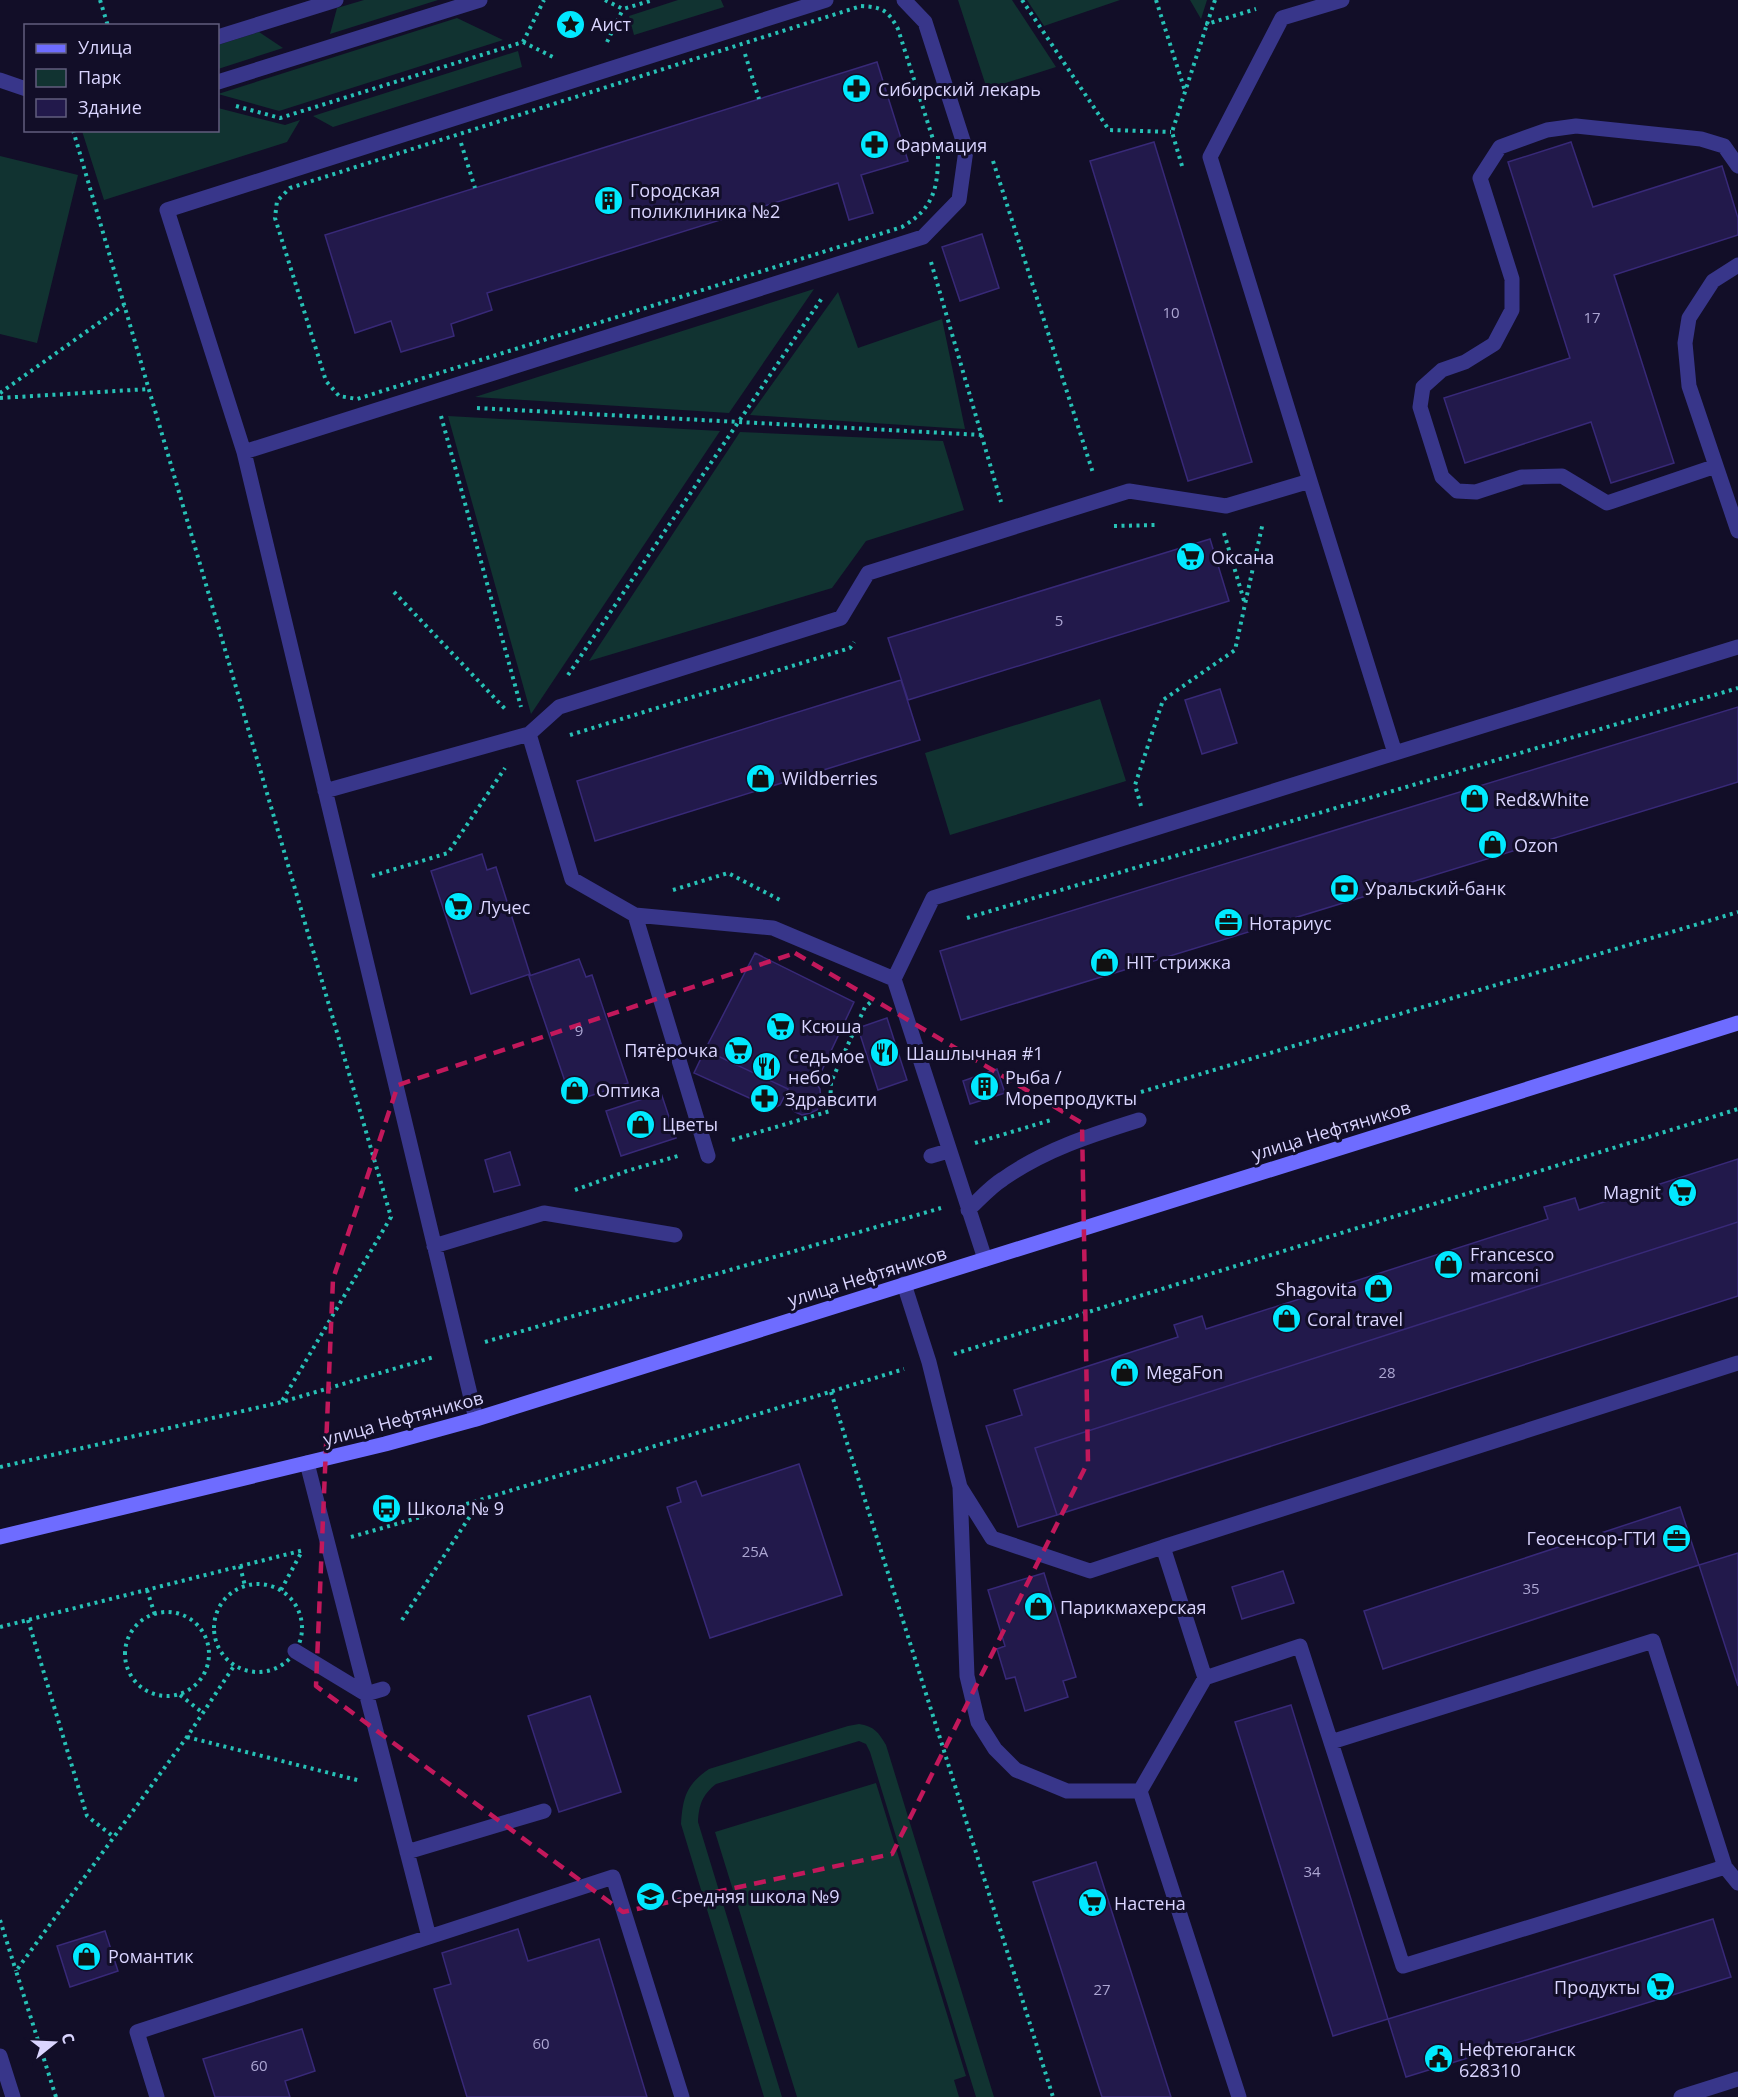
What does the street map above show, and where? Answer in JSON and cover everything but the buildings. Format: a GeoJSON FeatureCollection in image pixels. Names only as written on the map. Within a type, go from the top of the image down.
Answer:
{"type":"FeatureCollection","features":[{"type":"Feature","properties":{"kind":"main road","name":"улица Нефтяников"},"geometry":{"type":"LineString","coordinates":[[0,1537],[307,1463],[476,1419],[1738,1023]]}},
{"type":"Feature","properties":{"kind":"street"},"geometry":{"type":"LineString","coordinates":[[219,37],[336,0]]}},
{"type":"Feature","properties":{"kind":"street"},"geometry":{"type":"LineString","coordinates":[[219,82],[480,0]]}},
{"type":"Feature","properties":{"kind":"street"},"geometry":{"type":"LineString","coordinates":[[476,1419],[244,452],[167,210],[826,0]]}},
{"type":"Feature","properties":{"kind":"street"},"geometry":{"type":"LineString","coordinates":[[244,452],[923,237],[959,200],[966,150],[925,22],[904,0]]}},
{"type":"Feature","properties":{"kind":"street"},"geometry":{"type":"LineString","coordinates":[[1342,0],[1282,18],[1210,157],[1395,753]]}},
{"type":"Feature","properties":{"kind":"street"},"geometry":{"type":"LineString","coordinates":[[0,80],[24,88]]}},
{"type":"Feature","properties":{"kind":"street"},"geometry":{"type":"LineString","coordinates":[[1716,466],[1606,503],[1562,476],[1522,477],[1476,492],[1457,491],[1442,477],[1420,407],[1423,387],[1442,370],[1465,362],[1494,344],[1512,310],[1512,279],[1480,178],[1500,147],[1547,130],[1575,126],[1701,139],[1724,146],[1738,166]]}},
{"type":"Feature","properties":{"kind":"street"},"geometry":{"type":"LineString","coordinates":[[1738,264],[1713,281],[1689,318],[1684,343],[1689,386],[1738,531]]}},
{"type":"Feature","properties":{"kind":"street"},"geometry":{"type":"LineString","coordinates":[[325,790],[528,734],[559,707],[841,618],[868,573],[1129,491],[1226,506],[1310,481]]}},
{"type":"Feature","properties":{"kind":"street"},"geometry":{"type":"LineString","coordinates":[[985,1259],[948,1151],[894,979],[933,898],[1738,647]]}},
{"type":"Feature","properties":{"kind":"street"},"geometry":{"type":"LineString","coordinates":[[528,734],[572,879],[634,915],[773,927],[894,979]]}},
{"type":"Feature","properties":{"kind":"street"},"geometry":{"type":"LineString","coordinates":[[634,915],[707,1152]]}},
{"type":"Feature","properties":{"kind":"street"},"geometry":{"type":"LineString","coordinates":[[968,1210],[1001,1180],[1037,1157],[1083,1137],[1139,1120]]}},
{"type":"Feature","properties":{"kind":"street"},"geometry":{"type":"LineString","coordinates":[[931,1156],[948,1151]]}},
{"type":"Feature","properties":{"kind":"street"},"geometry":{"type":"LineString","coordinates":[[434,1246],[544,1213],[675,1235]]}},
{"type":"Feature","properties":{"kind":"street"},"geometry":{"type":"LineString","coordinates":[[904,1284],[929,1362],[960,1487],[967,1676],[978,1722],[994,1749],[1016,1770],[1067,1791],[1140,1791]]}},
{"type":"Feature","properties":{"kind":"street"},"geometry":{"type":"LineString","coordinates":[[960,1487],[992,1538],[1089,1571],[1738,1363]]}},
{"type":"Feature","properties":{"kind":"street"},"geometry":{"type":"LineString","coordinates":[[307,1463],[429,1937]]}},
{"type":"Feature","properties":{"kind":"street"},"geometry":{"type":"LineString","coordinates":[[1163,1547],[1205,1678]]}},
{"type":"Feature","properties":{"kind":"street"},"geometry":{"type":"LineString","coordinates":[[1331,1742],[1653,1641],[1725,1867],[1738,1883]]}},
{"type":"Feature","properties":{"kind":"street"},"geometry":{"type":"LineString","coordinates":[[1239,2097],[1140,1791],[1205,1678],[1300,1646],[1403,1966],[1725,1867]]}},
{"type":"Feature","properties":{"kind":"street"},"geometry":{"type":"LineString","coordinates":[[295,1651],[366,1694],[383,1689]]}},
{"type":"Feature","properties":{"kind":"street"},"geometry":{"type":"LineString","coordinates":[[407,1852],[544,1811]]}},
{"type":"Feature","properties":{"kind":"street"},"geometry":{"type":"LineString","coordinates":[[157,2097],[137,2032],[613,1877],[682,2097]]}},
{"type":"Feature","properties":{"kind":"street"},"geometry":{"type":"LineString","coordinates":[[0,2056],[13,2097]]}},
{"type":"Feature","properties":{"kind":"street"},"geometry":{"type":"LineString","coordinates":[[1681,2097],[1738,2079]]}},
{"type":"Feature","properties":{"kind":"path"},"geometry":{"type":"LineString","coordinates":[[100,0],[107,24]]}},
{"type":"Feature","properties":{"kind":"path"},"geometry":{"type":"LineString","coordinates":[[228,104],[280,118],[523,42],[544,0]]}},
{"type":"Feature","properties":{"kind":"path"},"geometry":{"type":"LineString","coordinates":[[605,0],[623,9],[653,0]]}},
{"type":"Feature","properties":{"kind":"path"},"geometry":{"type":"LineString","coordinates":[[1022,0],[1109,130],[1172,132]]}},
{"type":"Feature","properties":{"kind":"path"},"geometry":{"type":"LineString","coordinates":[[1156,0],[1185,92]]}},
{"type":"Feature","properties":{"kind":"path"},"geometry":{"type":"LineString","coordinates":[[1185,177],[1172,132],[1215,0]]}},
{"type":"Feature","properties":{"kind":"path"},"geometry":{"type":"LineString","coordinates":[[861,6],[877,7],[891,15],[898,29],[938,156],[938,177],[931,199],[918,218],[902,227],[357,399],[339,396],[326,381],[275,218],[277,201],[290,188],[458,135],[861,6]]}},
{"type":"Feature","properties":{"kind":"path"},"geometry":{"type":"LineString","coordinates":[[1207,24],[1264,7]]}},
{"type":"Feature","properties":{"kind":"path"},"geometry":{"type":"LineString","coordinates":[[742,45],[759,99]]}},
{"type":"Feature","properties":{"kind":"path"},"geometry":{"type":"LineString","coordinates":[[74,132],[392,1217],[282,1402]]}},
{"type":"Feature","properties":{"kind":"path"},"geometry":{"type":"LineString","coordinates":[[458,135],[475,188]]}},
{"type":"Feature","properties":{"kind":"path"},"geometry":{"type":"LineString","coordinates":[[992,159],[1110,526],[1166,524]]}},
{"type":"Feature","properties":{"kind":"path"},"geometry":{"type":"LineString","coordinates":[[923,237],[1009,529]]}},
{"type":"Feature","properties":{"kind":"path"},"geometry":{"type":"LineString","coordinates":[[568,675],[864,239]]}},
{"type":"Feature","properties":{"kind":"path"},"geometry":{"type":"LineString","coordinates":[[0,396],[124,304]]}},
{"type":"Feature","properties":{"kind":"path"},"geometry":{"type":"LineString","coordinates":[[0,396],[149,389]]}},
{"type":"Feature","properties":{"kind":"path"},"geometry":{"type":"LineString","coordinates":[[370,877],[448,853],[528,734],[438,406]]}},
{"type":"Feature","properties":{"kind":"path"},"geometry":{"type":"LineString","coordinates":[[474,408],[982,435]]}},
{"type":"Feature","properties":{"kind":"path"},"geometry":{"type":"LineString","coordinates":[[1158,861],[1135,785],[1163,700],[1235,650],[1269,493]]}},
{"type":"Feature","properties":{"kind":"path"},"geometry":{"type":"LineString","coordinates":[[1222,523],[1245,604]]}},
{"type":"Feature","properties":{"kind":"path"},"geometry":{"type":"LineString","coordinates":[[394,592],[528,734]]}},
{"type":"Feature","properties":{"kind":"path"},"geometry":{"type":"LineString","coordinates":[[562,738],[850,648],[856,639]]}},
{"type":"Feature","properties":{"kind":"path"},"geometry":{"type":"LineString","coordinates":[[961,920],[1738,688]]}},
{"type":"Feature","properties":{"kind":"path"},"geometry":{"type":"LineString","coordinates":[[671,890],[728,873],[789,904]]}},
{"type":"Feature","properties":{"kind":"path"},"geometry":{"type":"LineString","coordinates":[[1132,1095],[1738,912]]}},
{"type":"Feature","properties":{"kind":"path"},"geometry":{"type":"LineString","coordinates":[[575,1190],[627,1171],[707,1152],[830,1111],[831,1082],[865,1007],[894,979]]}},
{"type":"Feature","properties":{"kind":"path"},"geometry":{"type":"LineString","coordinates":[[0,1627],[327,1544],[480,1500],[1738,1109]]}},
{"type":"Feature","properties":{"kind":"path"},"geometry":{"type":"LineString","coordinates":[[948,1151],[1052,1119]]}},
{"type":"Feature","properties":{"kind":"path"},"geometry":{"type":"LineString","coordinates":[[0,1467],[282,1402],[941,1208],[943,1196]]}},
{"type":"Feature","properties":{"kind":"path"},"geometry":{"type":"LineString","coordinates":[[831,1392],[1053,2097]]}},
{"type":"Feature","properties":{"kind":"path"},"geometry":{"type":"LineString","coordinates":[[402,1620],[480,1500]]}},
{"type":"Feature","properties":{"kind":"path"},"geometry":{"type":"LineString","coordinates":[[281,1590],[303,1550]]}},
{"type":"Feature","properties":{"kind":"path"},"geometry":{"type":"LineString","coordinates":[[240,1566],[245,1586]]}},
{"type":"Feature","properties":{"kind":"path"},"geometry":{"type":"LineString","coordinates":[[251,1584],[267,1584],[281,1590],[292,1600],[300,1614],[303,1629],[299,1645],[291,1658],[279,1668],[264,1673],[248,1672],[234,1666],[222,1656],[215,1642],[213,1626],[216,1611],[224,1598],[236,1588],[251,1584]]}},
{"type":"Feature","properties":{"kind":"path"},"geometry":{"type":"LineString","coordinates":[[147,1590],[155,1615]]}},
{"type":"Feature","properties":{"kind":"path"},"geometry":{"type":"LineString","coordinates":[[168,1612],[182,1615],[194,1622],[203,1632],[208,1645],[209,1659],[206,1672],[187,1692],[159,1696],[147,1691],[136,1682],[129,1671],[125,1657],[127,1643],[133,1631],[142,1621],[155,1615],[168,1612]]}},
{"type":"Feature","properties":{"kind":"path"},"geometry":{"type":"LineString","coordinates":[[28,1620],[87,1816],[114,1837]]}},
{"type":"Feature","properties":{"kind":"path"},"geometry":{"type":"LineString","coordinates":[[16,1971],[187,1737],[234,1666]]}},
{"type":"Feature","properties":{"kind":"path"},"geometry":{"type":"LineString","coordinates":[[179,1694],[203,1713]]}},
{"type":"Feature","properties":{"kind":"path"},"geometry":{"type":"LineString","coordinates":[[187,1737],[391,1788]]}},
{"type":"Feature","properties":{"kind":"path"},"geometry":{"type":"LineString","coordinates":[[0,1920],[56,2097]]}},
{"type":"Feature","properties":{"kind":"highlighted area"},"geometry":{"type":"Polygon","coordinates":[[[795,953],[1082,1123],[1088,1462],[892,1854],[623,1912],[316,1686],[333,1279],[398,1085],[795,953]]]}},
{"type":"Feature","properties":{"kind":"green space"},"geometry":{"type":"Polygon","coordinates":[[[364,0],[438,0],[330,34],[337,8],[364,0]]]}},
{"type":"Feature","properties":{"kind":"green space"},"geometry":{"type":"Polygon","coordinates":[[[678,0],[721,0],[724,7],[634,35],[629,16],[678,0]]]}},
{"type":"Feature","properties":{"kind":"green space"},"geometry":{"type":"Polygon","coordinates":[[[958,0],[1012,0],[1056,67],[987,89],[958,0]]]}},
{"type":"Feature","properties":{"kind":"green space"},"geometry":{"type":"Polygon","coordinates":[[[1027,0],[1120,0],[1044,26],[1027,0]]]}},
{"type":"Feature","properties":{"kind":"green space"},"geometry":{"type":"Polygon","coordinates":[[[1190,0],[1207,0],[1201,19],[1190,0]]]}},
{"type":"Feature","properties":{"kind":"green space"},"geometry":{"type":"Polygon","coordinates":[[[457,18],[503,40],[279,111],[219,94],[457,18]]]}},
{"type":"Feature","properties":{"kind":"green space"},"geometry":{"type":"Polygon","coordinates":[[[259,32],[283,48],[219,69],[219,45],[259,32]]]}},
{"type":"Feature","properties":{"kind":"green space"},"geometry":{"type":"Polygon","coordinates":[[[518,51],[522,67],[333,127],[313,116],[518,51]]]}},
{"type":"Feature","properties":{"kind":"green space"},"geometry":{"type":"Polygon","coordinates":[[[219,108],[285,125],[300,120],[287,142],[104,200],[82,132],[219,132],[219,108]]]}},
{"type":"Feature","properties":{"kind":"green space"},"geometry":{"type":"Polygon","coordinates":[[[0,156],[78,175],[37,343],[0,334],[0,156]]]}},
{"type":"Feature","properties":{"kind":"green space"},"geometry":{"type":"Polygon","coordinates":[[[814,289],[729,413],[475,397],[814,289]]]}},
{"type":"Feature","properties":{"kind":"green space"},"geometry":{"type":"Polygon","coordinates":[[[838,292],[858,348],[942,319],[965,429],[750,415],[838,292]]]}},
{"type":"Feature","properties":{"kind":"green space"},"geometry":{"type":"Polygon","coordinates":[[[448,416],[720,431],[531,714],[448,416]]]}},
{"type":"Feature","properties":{"kind":"green space"},"geometry":{"type":"Polygon","coordinates":[[[740,432],[943,441],[964,510],[866,541],[832,588],[589,661],[740,432]]]}},
{"type":"Feature","properties":{"kind":"green space"},"geometry":{"type":"Polygon","coordinates":[[[1100,699],[1126,781],[950,835],[925,753],[1100,699]]]}},
{"type":"Feature","properties":{"kind":"green space"},"geometry":{"type":"Polygon","coordinates":[[[859,1724],[869,1726],[876,1731],[886,1745],[994,2097],[976,2097],[870,1752],[866,1744],[859,1741],[716,1784],[707,1792],[700,1805],[698,1822],[782,2097],[764,2097],[681,1824],[683,1806],[691,1786],[709,1769],[859,1724]]]}},
{"type":"Feature","properties":{"kind":"green space"},"geometry":{"type":"Polygon","coordinates":[[[876,1783],[966,2076],[954,2080],[959,2097],[797,2097],[715,1832],[876,1783]]]}},
{"type":"Feature","properties":{"kind":"place","name":"Аист"},"geometry":{"type":"Point","coordinates":[570,24]}},
{"type":"Feature","properties":{"kind":"place","name":"Сибирский лекарь"},"geometry":{"type":"Point","coordinates":[857,89]}},
{"type":"Feature","properties":{"kind":"place","name":"Фармация"},"geometry":{"type":"Point","coordinates":[875,145]}},
{"type":"Feature","properties":{"kind":"place","name":"Городская поликлиника №2"},"geometry":{"type":"Point","coordinates":[609,200]}},
{"type":"Feature","properties":{"kind":"place","name":"Оксана"},"geometry":{"type":"Point","coordinates":[1190,557]}},
{"type":"Feature","properties":{"kind":"place","name":"Wildberries"},"geometry":{"type":"Point","coordinates":[761,778]}},
{"type":"Feature","properties":{"kind":"place","name":"Red&White"},"geometry":{"type":"Point","coordinates":[1474,799]}},
{"type":"Feature","properties":{"kind":"place","name":"Ozon"},"geometry":{"type":"Point","coordinates":[1493,845]}},
{"type":"Feature","properties":{"kind":"place","name":"Уральский-банк"},"geometry":{"type":"Point","coordinates":[1344,888]}},
{"type":"Feature","properties":{"kind":"place","name":"Лучес"},"geometry":{"type":"Point","coordinates":[458,907]}},
{"type":"Feature","properties":{"kind":"place","name":"Нотариус"},"geometry":{"type":"Point","coordinates":[1228,923]}},
{"type":"Feature","properties":{"kind":"place","name":"HIT стрижка"},"geometry":{"type":"Point","coordinates":[1105,962]}},
{"type":"Feature","properties":{"kind":"place","name":"Ксюша"},"geometry":{"type":"Point","coordinates":[780,1026]}},
{"type":"Feature","properties":{"kind":"place","name":"Пятёрочка"},"geometry":{"type":"Point","coordinates":[739,1050]}},
{"type":"Feature","properties":{"kind":"place","name":"Шашлычная #1"},"geometry":{"type":"Point","coordinates":[885,1053]}},
{"type":"Feature","properties":{"kind":"place","name":"Седьмое небо"},"geometry":{"type":"Point","coordinates":[767,1066]}},
{"type":"Feature","properties":{"kind":"place","name":"Рыба / Морепродукты"},"geometry":{"type":"Point","coordinates":[984,1087]}},
{"type":"Feature","properties":{"kind":"place","name":"Оптика"},"geometry":{"type":"Point","coordinates":[575,1090]}},
{"type":"Feature","properties":{"kind":"place","name":"Здравсити"},"geometry":{"type":"Point","coordinates":[764,1099]}},
{"type":"Feature","properties":{"kind":"place","name":"Цветы"},"geometry":{"type":"Point","coordinates":[641,1124]}},
{"type":"Feature","properties":{"kind":"place","name":"Magnit"},"geometry":{"type":"Point","coordinates":[1682,1192]}},
{"type":"Feature","properties":{"kind":"place","name":"Francesco marconi"},"geometry":{"type":"Point","coordinates":[1449,1264]}},
{"type":"Feature","properties":{"kind":"place","name":"Shagovita"},"geometry":{"type":"Point","coordinates":[1378,1289]}},
{"type":"Feature","properties":{"kind":"place","name":"Coral travel"},"geometry":{"type":"Point","coordinates":[1286,1319]}},
{"type":"Feature","properties":{"kind":"place","name":"MegaFon"},"geometry":{"type":"Point","coordinates":[1125,1372]}},
{"type":"Feature","properties":{"kind":"place","name":"Школа № 9"},"geometry":{"type":"Point","coordinates":[386,1508]}},
{"type":"Feature","properties":{"kind":"place","name":"Геосенсор-ГТИ"},"geometry":{"type":"Point","coordinates":[1677,1538]}},
{"type":"Feature","properties":{"kind":"place","name":"Парикмахерская"},"geometry":{"type":"Point","coordinates":[1039,1607]}},
{"type":"Feature","properties":{"kind":"place","name":"Средняя школа №9"},"geometry":{"type":"Point","coordinates":[650,1896]}},
{"type":"Feature","properties":{"kind":"place","name":"Настена"},"geometry":{"type":"Point","coordinates":[1093,1903]}},
{"type":"Feature","properties":{"kind":"place","name":"Романтик"},"geometry":{"type":"Point","coordinates":[87,1956]}},
{"type":"Feature","properties":{"kind":"place","name":"Продукты"},"geometry":{"type":"Point","coordinates":[1661,1987]}},
{"type":"Feature","properties":{"kind":"place","name":"Нефтеюганск 628310"},"geometry":{"type":"Point","coordinates":[1438,2059]}}]}
